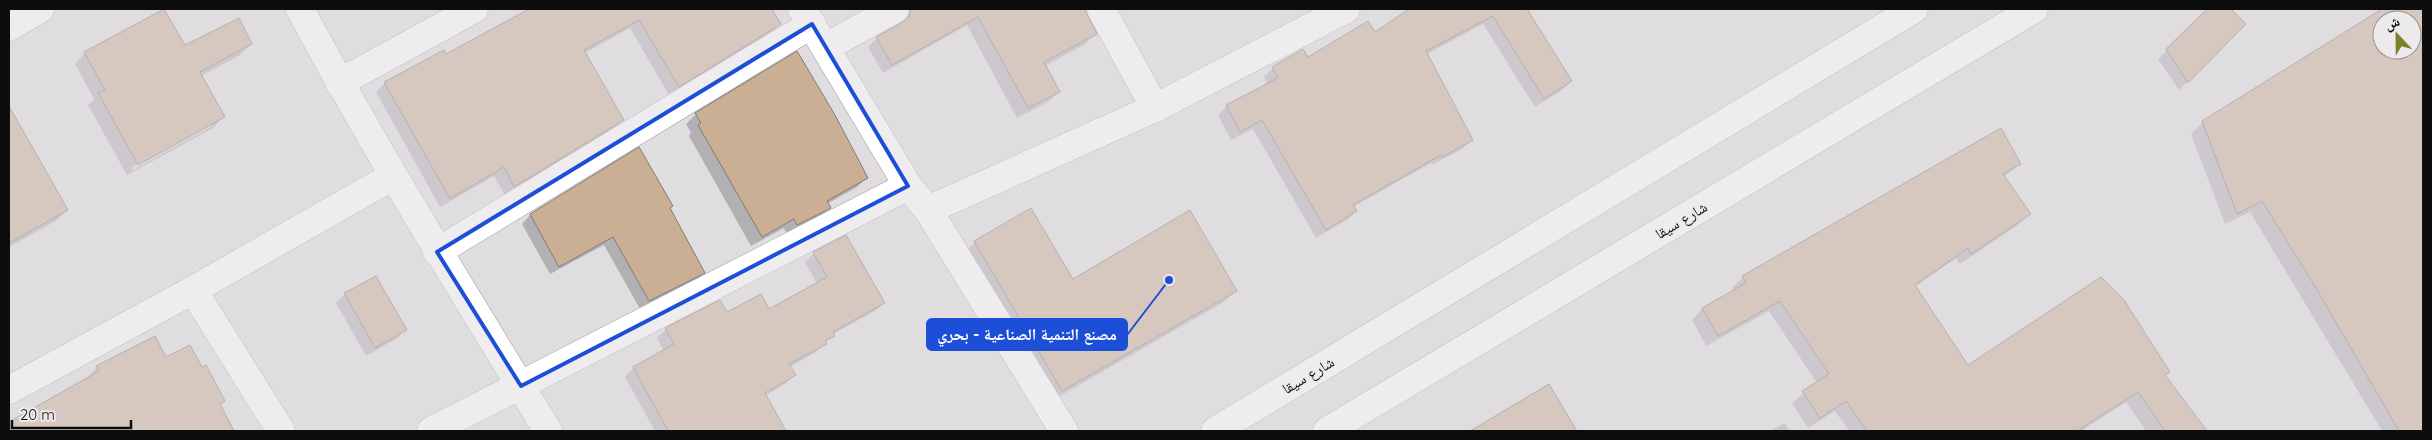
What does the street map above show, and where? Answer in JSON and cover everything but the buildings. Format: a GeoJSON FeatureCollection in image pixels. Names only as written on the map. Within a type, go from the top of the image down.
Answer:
{"type":"FeatureCollection","features":[{"type":"Feature","properties":{"kind":"street"},"geometry":{"type":"LineString","coordinates":[[9,26],[40,9]]}},
{"type":"Feature","properties":{"kind":"street"},"geometry":{"type":"LineString","coordinates":[[300,9],[339,83],[437,252],[548,431]]}},
{"type":"Feature","properties":{"kind":"street"},"geometry":{"type":"LineString","coordinates":[[826,48],[895,9]]}},
{"type":"Feature","properties":{"kind":"street"},"geometry":{"type":"LineString","coordinates":[[1102,9],[1155,108]]}},
{"type":"Feature","properties":{"kind":"street"},"geometry":{"type":"LineString","coordinates":[[928,210],[1155,108],[1346,9]]}},
{"type":"Feature","properties":{"kind":"street","name":"شارع سيقا"},"geometry":{"type":"LineString","coordinates":[[1215,431],[1914,9]]}},
{"type":"Feature","properties":{"kind":"street","name":"شارع سيقا"},"geometry":{"type":"LineString","coordinates":[[1327,431],[2034,9]]}},
{"type":"Feature","properties":{"kind":"street"},"geometry":{"type":"LineString","coordinates":[[339,83],[459,12]]}},
{"type":"Feature","properties":{"kind":"street"},"geometry":{"type":"LineString","coordinates":[[437,252],[807,16],[908,186],[928,210],[1064,431]]}},
{"type":"Feature","properties":{"kind":"street"},"geometry":{"type":"LineString","coordinates":[[9,390],[193,290],[393,176]]}},
{"type":"Feature","properties":{"kind":"street"},"geometry":{"type":"LineString","coordinates":[[431,431],[908,186]]}},
{"type":"Feature","properties":{"kind":"street"},"geometry":{"type":"LineString","coordinates":[[193,290],[281,431]]}},
{"type":"Feature","properties":{"kind":"highlighted area"},"geometry":{"type":"Polygon","coordinates":[[[812,24],[908,186],[521,386],[437,252],[812,24]]]}},
{"type":"Feature","properties":{"kind":"place","name":"مصنع التنمية الصناعية - بحري"},"geometry":{"type":"Point","coordinates":[1169,280]}}]}
